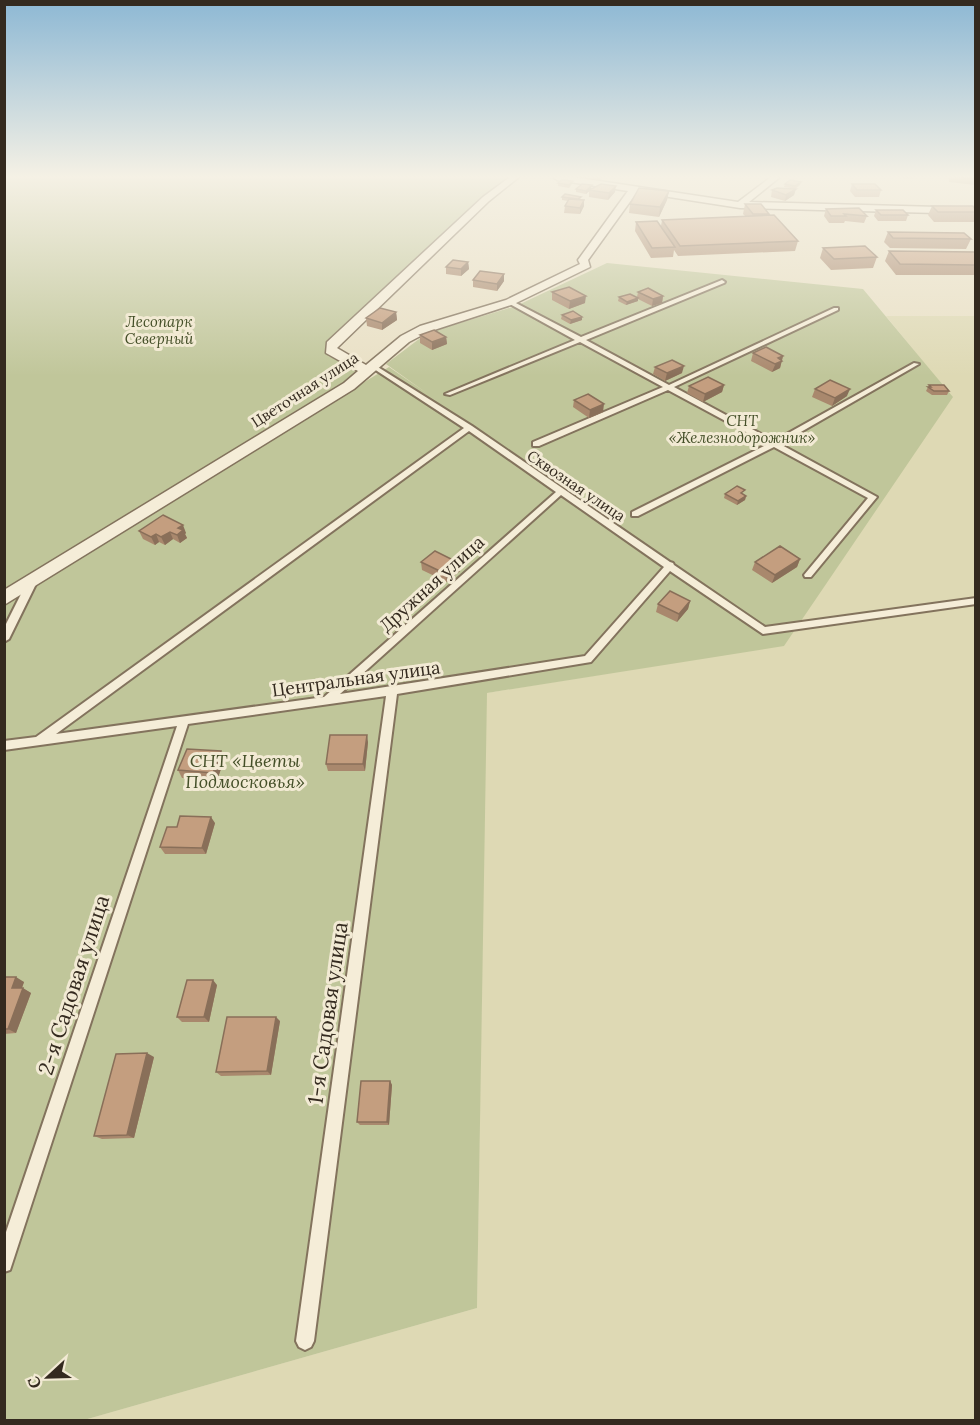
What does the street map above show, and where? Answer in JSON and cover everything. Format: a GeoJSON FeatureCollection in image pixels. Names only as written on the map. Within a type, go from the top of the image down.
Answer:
{"type":"FeatureCollection","features":[{"type":"Feature","properties":{"kind":"street"},"geometry":{"type":"LineString","coordinates":[[370,368],[338,356],[331,351],[331,345],[439,244]]}},
{"type":"Feature","properties":{"kind":"street","name":"Цветочная улица"},"geometry":{"type":"LineString","coordinates":[[4,599],[349,386],[405,339],[424,329],[510,302],[586,265],[583,260],[595,244]]}},
{"type":"Feature","properties":{"kind":"lane"},"geometry":{"type":"LineString","coordinates":[[448,394],[722,282]]}},
{"type":"Feature","properties":{"kind":"lane"},"geometry":{"type":"LineString","coordinates":[[510,302],[772,445],[873,497],[808,575]]}},
{"type":"Feature","properties":{"kind":"lane"},"geometry":{"type":"LineString","coordinates":[[536,444],[667,388],[836,309]]}},
{"type":"Feature","properties":{"kind":"lane"},"geometry":{"type":"LineString","coordinates":[[635,514],[772,445],[916,364]]}},
{"type":"Feature","properties":{"kind":"lane","name":"Сквозная улица"},"geometry":{"type":"LineString","coordinates":[[370,368],[469,428],[559,493],[670,565],[763,631],[975,602]]}},
{"type":"Feature","properties":{"kind":"lane"},"geometry":{"type":"LineString","coordinates":[[37,743],[469,428]]}},
{"type":"Feature","properties":{"kind":"lane","name":"Дружная улица"},"geometry":{"type":"LineString","coordinates":[[327,700],[559,493]]}},
{"type":"Feature","properties":{"kind":"lane","name":"Центральная улица"},"geometry":{"type":"LineString","coordinates":[[4,746],[392,691],[588,659],[670,565]]}},
{"type":"Feature","properties":{"kind":"lane"},"geometry":{"type":"LineString","coordinates":[[4,639],[31,584]]}},
{"type":"Feature","properties":{"kind":"lane","name":"1-я Садовая улица"},"geometry":{"type":"LineString","coordinates":[[305,1341],[392,691]]}},
{"type":"Feature","properties":{"kind":"lane","name":"2-я Садовая улица"},"geometry":{"type":"LineString","coordinates":[[4,1264],[184,720]]}},
{"type":"Feature","properties":{"kind":"shaded area"},"geometry":{"type":"Polygon","coordinates":[[[886,316],[975,316],[975,1420],[84,1420],[477,1308],[486,693],[784,645],[952,397],[886,316]]]}},
{"type":"Feature","properties":{"kind":"green space","name":"СНТ «Цветы Подмосковья»"},"geometry":{"type":"Polygon","coordinates":[[[5,244],[437,244],[343,327],[328,356],[359,368],[361,375],[307,417],[389,367],[428,394],[386,364],[427,333],[516,306],[607,263],[863,289],[953,397],[784,646],[487,693],[477,1308],[84,1420],[5,1420],[5,244]]]}},
{"type":"Feature","properties":{"kind":"building"},"geometry":{"type":"Polygon","coordinates":[[[649,244],[673,244],[675,247],[652,248],[649,244]]]}},
{"type":"Feature","properties":{"kind":"building"},"geometry":{"type":"Polygon","coordinates":[[[678,244],[739,244],[680,246],[678,244]]]}},
{"type":"Feature","properties":{"kind":"building"},"geometry":{"type":"Polygon","coordinates":[[[865,246],[877,257],[834,259],[823,248],[865,246]]]}},
{"type":"Feature","properties":{"kind":"building"},"geometry":{"type":"Polygon","coordinates":[[[889,251],[975,252],[975,265],[900,264],[889,251]]]}},
{"type":"Feature","properties":{"kind":"building"},"geometry":{"type":"Polygon","coordinates":[[[453,260],[468,262],[461,269],[446,267],[453,260]]]}},
{"type":"Feature","properties":{"kind":"building"},"geometry":{"type":"Polygon","coordinates":[[[480,271],[504,274],[497,284],[473,280],[480,271]]]}},
{"type":"Feature","properties":{"kind":"building"},"geometry":{"type":"Polygon","coordinates":[[[569,287],[586,296],[570,301],[552,292],[569,287]]]}},
{"type":"Feature","properties":{"kind":"building"},"geometry":{"type":"Polygon","coordinates":[[[648,288],[663,296],[653,299],[638,292],[648,288]]]}},
{"type":"Feature","properties":{"kind":"building"},"geometry":{"type":"Polygon","coordinates":[[[630,294],[638,298],[627,302],[619,297],[630,294]]]}},
{"type":"Feature","properties":{"kind":"building"},"geometry":{"type":"Polygon","coordinates":[[[380,308],[396,312],[382,323],[366,318],[380,308]]]}},
{"type":"Feature","properties":{"kind":"building"},"geometry":{"type":"Polygon","coordinates":[[[573,311],[582,317],[571,320],[562,315],[573,311]]]}},
{"type":"Feature","properties":{"kind":"building"},"geometry":{"type":"Polygon","coordinates":[[[434,330],[446,337],[432,342],[420,335],[434,330]]]}},
{"type":"Feature","properties":{"kind":"building"},"geometry":{"type":"Polygon","coordinates":[[[766,347],[783,356],[778,358],[782,361],[775,364],[753,353],[766,347]]]}},
{"type":"Feature","properties":{"kind":"building"},"geometry":{"type":"Polygon","coordinates":[[[672,360],[684,366],[667,373],[655,367],[672,360]]]}},
{"type":"Feature","properties":{"kind":"building"},"geometry":{"type":"Polygon","coordinates":[[[708,377],[724,385],[705,394],[689,386],[708,377]]]}},
{"type":"Feature","properties":{"kind":"building"},"geometry":{"type":"Polygon","coordinates":[[[830,380],[850,389],[835,398],[815,389],[830,380]]]}},
{"type":"Feature","properties":{"kind":"building"},"geometry":{"type":"Polygon","coordinates":[[[929,385],[944,385],[949,391],[934,391],[928,387],[931,387],[929,385]]]}},
{"type":"Feature","properties":{"kind":"building"},"geometry":{"type":"Polygon","coordinates":[[[588,394],[604,404],[590,410],[574,400],[588,394]]]}},
{"type":"Feature","properties":{"kind":"building"},"geometry":{"type":"Polygon","coordinates":[[[737,486],[745,490],[741,493],[746,496],[738,501],[725,494],[737,486]]]}},
{"type":"Feature","properties":{"kind":"building"},"geometry":{"type":"Polygon","coordinates":[[[163,515],[183,525],[178,528],[183,530],[177,535],[170,532],[161,537],[156,534],[151,537],[139,531],[163,515]]]}},
{"type":"Feature","properties":{"kind":"building"},"geometry":{"type":"Polygon","coordinates":[[[780,546],[800,559],[775,575],[755,562],[780,546]]]}},
{"type":"Feature","properties":{"kind":"building"},"geometry":{"type":"Polygon","coordinates":[[[435,551],[459,563],[446,574],[421,562],[435,551]]]}},
{"type":"Feature","properties":{"kind":"building"},"geometry":{"type":"Polygon","coordinates":[[[670,591],[690,601],[679,614],[658,604],[670,591]]]}},
{"type":"Feature","properties":{"kind":"building"},"geometry":{"type":"Polygon","coordinates":[[[330,735],[367,735],[363,764],[326,764],[330,735]]]}},
{"type":"Feature","properties":{"kind":"building"},"geometry":{"type":"Polygon","coordinates":[[[187,749],[221,751],[213,773],[178,770],[187,749]]]}},
{"type":"Feature","properties":{"kind":"building"},"geometry":{"type":"Polygon","coordinates":[[[180,816],[211,817],[202,848],[160,847],[167,827],[177,827],[180,816]]]}},
{"type":"Feature","properties":{"kind":"building"},"geometry":{"type":"Polygon","coordinates":[[[4,977],[16,977],[12,988],[23,988],[8,1029],[4,1029],[4,977]]]}},
{"type":"Feature","properties":{"kind":"building"},"geometry":{"type":"Polygon","coordinates":[[[187,980],[213,980],[204,1017],[177,1017],[187,980]]]}},
{"type":"Feature","properties":{"kind":"building"},"geometry":{"type":"Polygon","coordinates":[[[227,1017],[276,1017],[267,1071],[216,1072],[227,1017]]]}},
{"type":"Feature","properties":{"kind":"building"},"geometry":{"type":"Polygon","coordinates":[[[147,1053],[127,1135],[94,1136],[116,1054],[147,1053]]]}},
{"type":"Feature","properties":{"kind":"building"},"geometry":{"type":"Polygon","coordinates":[[[361,1081],[390,1081],[387,1122],[357,1122],[361,1081]]]}},
{"type":"Feature","properties":{"kind":"park label","name":"Лесопарк Северный"},"geometry":{"type":"Point","coordinates":[159,330]}},
{"type":"Feature","properties":{"kind":"park label","name":"СНТ «Железнодорожник»"},"geometry":{"type":"Point","coordinates":[742,430]}}]}
